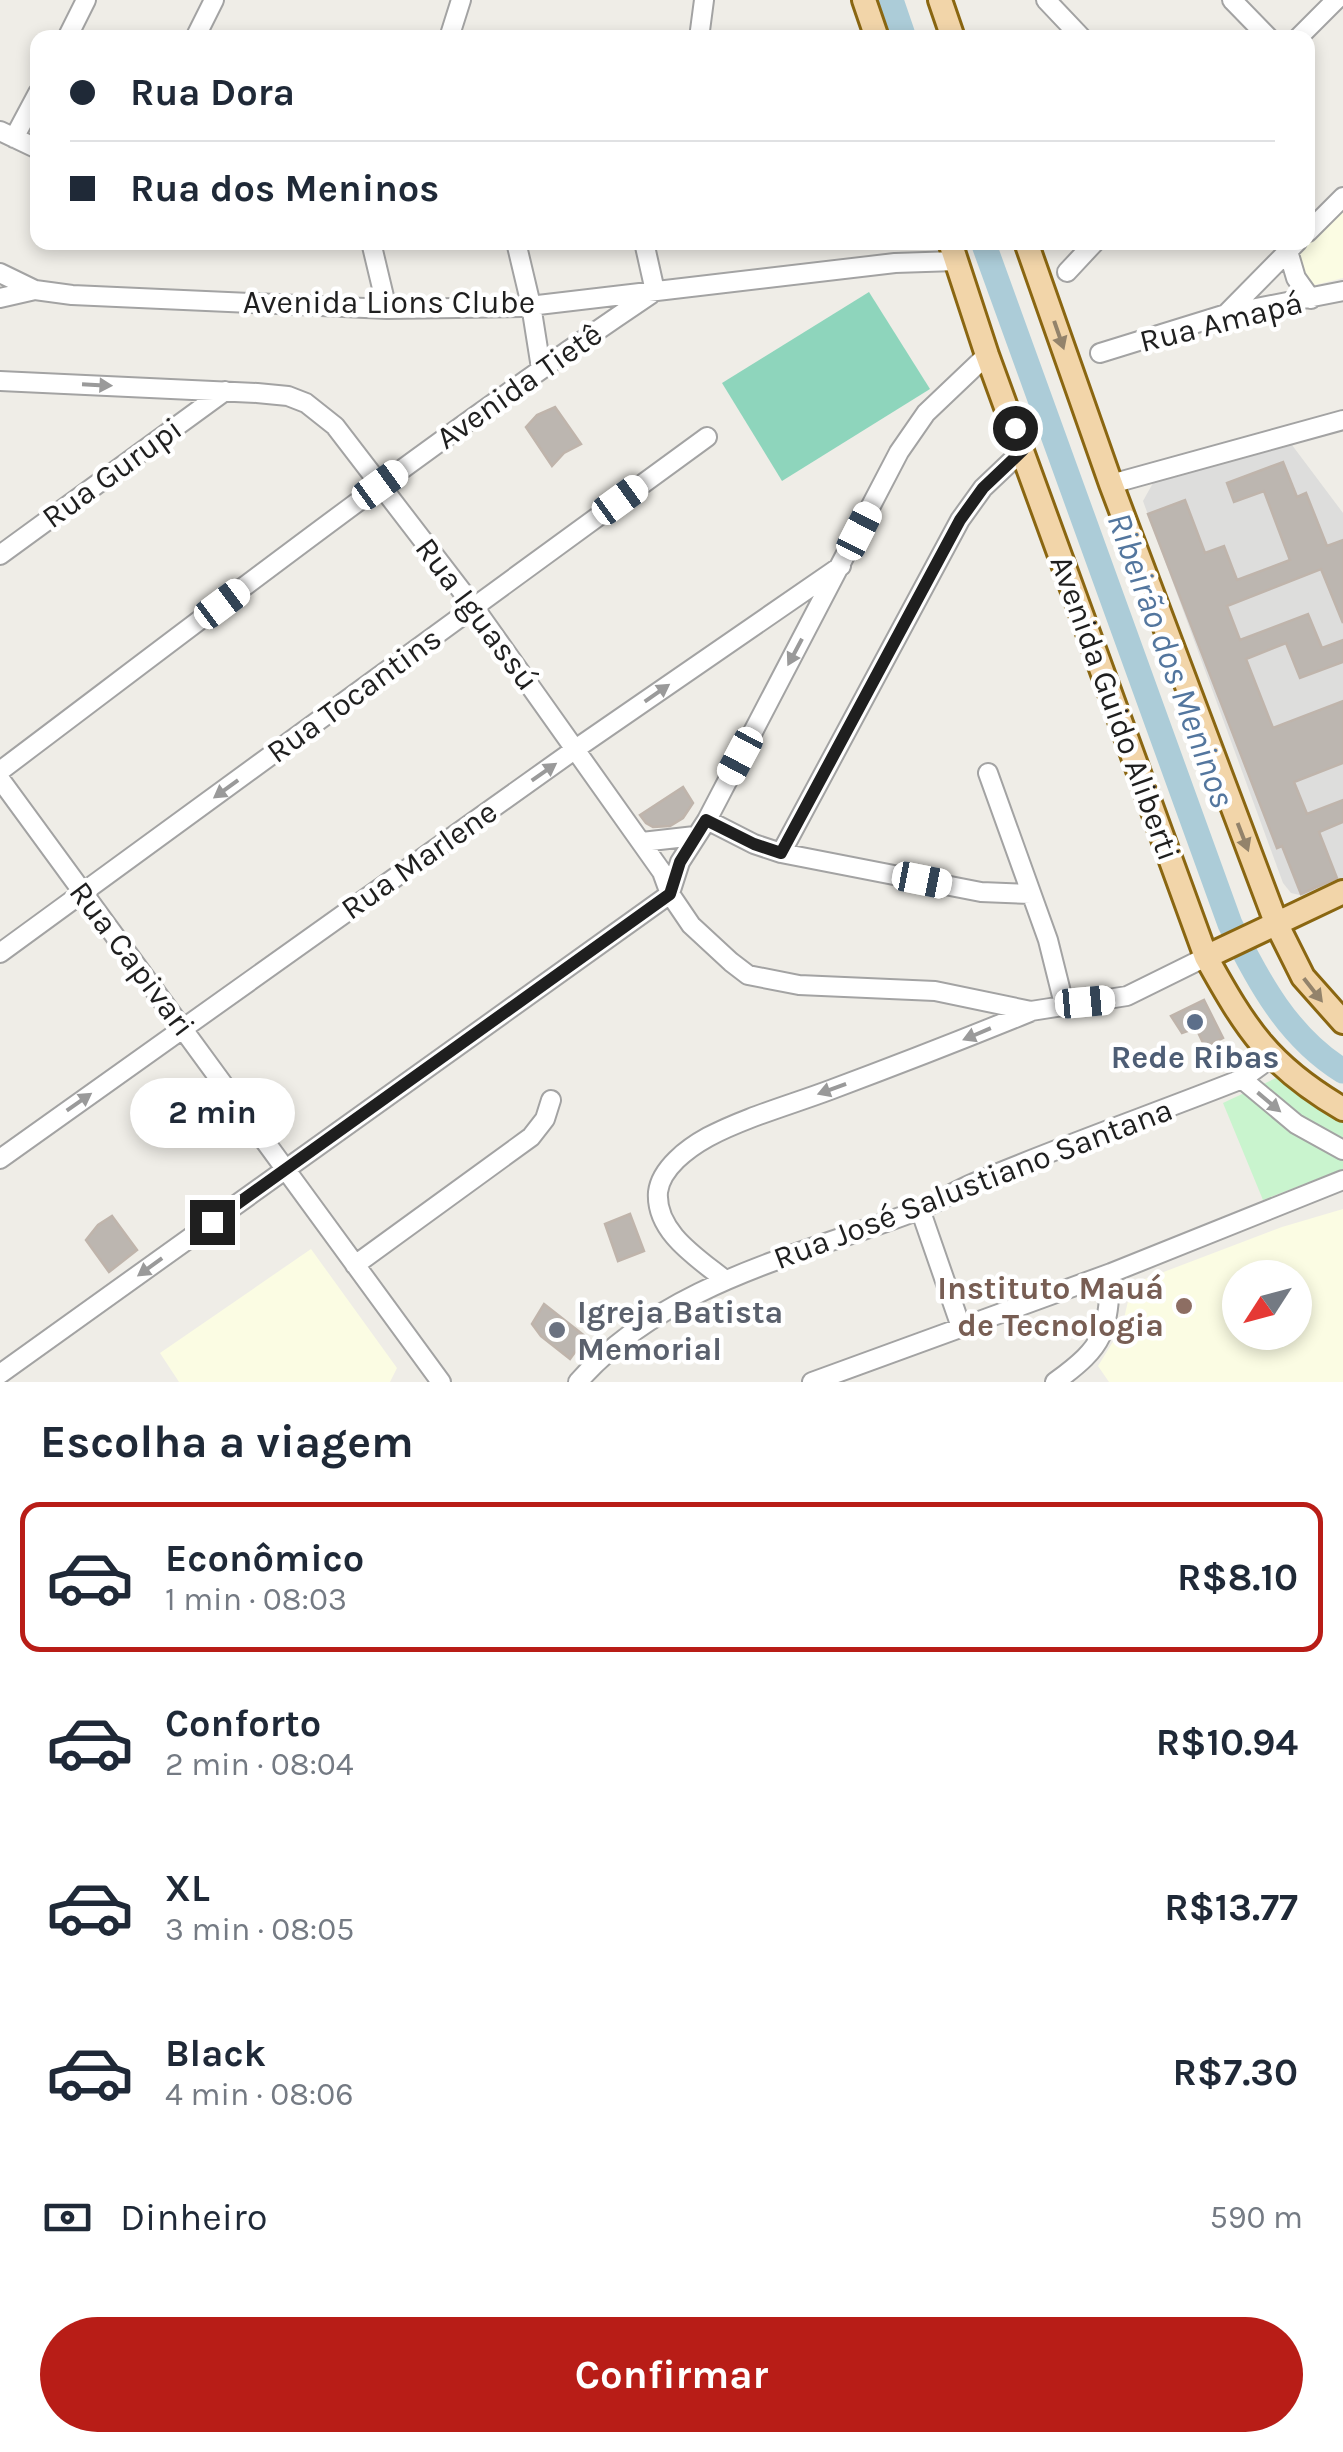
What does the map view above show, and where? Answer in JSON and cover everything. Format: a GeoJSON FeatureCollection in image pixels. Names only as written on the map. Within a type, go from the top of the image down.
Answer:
{"type":"FeatureCollection","features":[{"type":"Feature","properties":{"kind":"main road"},"geometry":{"type":"LineString","coordinates":[[864,0],[874,30]]}},
{"type":"Feature","properties":{"kind":"main road"},"geometry":{"type":"LineString","coordinates":[[940,0],[950,30]]}},
{"type":"Feature","properties":{"kind":"main road"},"geometry":{"type":"LineString","coordinates":[[1029,250],[1271,928],[1303,977],[1343,1022]]}},
{"type":"Feature","properties":{"kind":"main road","name":"Avenida Guido Aliberti"},"geometry":{"type":"LineString","coordinates":[[953,252],[987,355],[1212,954],[1244,1024],[1272,1058],[1343,1109]]}},
{"type":"Feature","properties":{"kind":"main road"},"geometry":{"type":"LineString","coordinates":[[1212,954],[1343,892]]}},
{"type":"Feature","properties":{"kind":"street"},"geometry":{"type":"LineString","coordinates":[[71,30],[86,0]]}},
{"type":"Feature","properties":{"kind":"street"},"geometry":{"type":"LineString","coordinates":[[200,30],[214,0]]}},
{"type":"Feature","properties":{"kind":"street"},"geometry":{"type":"LineString","coordinates":[[452,30],[461,0]]}},
{"type":"Feature","properties":{"kind":"street"},"geometry":{"type":"LineString","coordinates":[[701,30],[704,0]]}},
{"type":"Feature","properties":{"kind":"street"},"geometry":{"type":"LineString","coordinates":[[1046,0],[1074,30]]}},
{"type":"Feature","properties":{"kind":"street"},"geometry":{"type":"LineString","coordinates":[[1232,0],[1261,30]]}},
{"type":"Feature","properties":{"kind":"street"},"geometry":{"type":"LineString","coordinates":[[1306,30],[1336,0]]}},
{"type":"Feature","properties":{"kind":"street"},"geometry":{"type":"LineString","coordinates":[[30,104],[7,134],[30,145]]}},
{"type":"Feature","properties":{"kind":"street"},"geometry":{"type":"LineString","coordinates":[[1315,225],[1343,197]]}},
{"type":"Feature","properties":{"kind":"street"},"geometry":{"type":"LineString","coordinates":[[373,250],[387,309]]}},
{"type":"Feature","properties":{"kind":"street"},"geometry":{"type":"LineString","coordinates":[[518,250],[541,368]]}},
{"type":"Feature","properties":{"kind":"street"},"geometry":{"type":"LineString","coordinates":[[646,250],[655,291]]}},
{"type":"Feature","properties":{"kind":"street"},"geometry":{"type":"LineString","coordinates":[[1067,272],[1088,250]]}},
{"type":"Feature","properties":{"kind":"street"},"geometry":{"type":"LineString","coordinates":[[1226,314],[1290,250]]}},
{"type":"Feature","properties":{"kind":"street"},"geometry":{"type":"LineString","coordinates":[[1293,250],[1296,278],[1311,299]]}},
{"type":"Feature","properties":{"kind":"street","name":"Avenida Lions Clube"},"geometry":{"type":"LineString","coordinates":[[0,298],[36,290],[72,295],[387,309],[531,305],[884,264],[953,252]]}},
{"type":"Feature","properties":{"kind":"street"},"geometry":{"type":"LineString","coordinates":[[0,273],[36,290]]}},
{"type":"Feature","properties":{"kind":"street","name":"Rua Amapá"},"geometry":{"type":"LineString","coordinates":[[1100,353],[1226,314],[1343,290]]}},
{"type":"Feature","properties":{"kind":"street","name":"Avenida Tietê"},"geometry":{"type":"LineString","coordinates":[[0,771],[380,485],[655,291]]}},
{"type":"Feature","properties":{"kind":"street"},"geometry":{"type":"LineString","coordinates":[[0,1374],[670,894],[680,862],[914,428],[987,355]]}},
{"type":"Feature","properties":{"kind":"street","name":"Rua Iguassú"},"geometry":{"type":"LineString","coordinates":[[0,380],[225,391],[288,396],[306,403],[334,426],[474,607],[642,842],[662,872],[670,894],[704,938],[748,975],[799,984],[935,991],[1031,1011]]}},
{"type":"Feature","properties":{"kind":"street","name":"Rua Gurupi"},"geometry":{"type":"LineString","coordinates":[[0,555],[225,391]]}},
{"type":"Feature","properties":{"kind":"street"},"geometry":{"type":"LineString","coordinates":[[1110,484],[1343,420]]}},
{"type":"Feature","properties":{"kind":"street","name":"Rua Tocantins"},"geometry":{"type":"LineString","coordinates":[[0,953],[707,437]]}},
{"type":"Feature","properties":{"kind":"street"},"geometry":{"type":"LineString","coordinates":[[781,853],[960,520],[983,488],[1023,450]]}},
{"type":"Feature","properties":{"kind":"street","name":"Rua Marlene"},"geometry":{"type":"LineString","coordinates":[[0,1159],[576,748],[841,566]]}},
{"type":"Feature","properties":{"kind":"street"},"geometry":{"type":"LineString","coordinates":[[988,773],[1048,940],[1064,1004]]}},
{"type":"Feature","properties":{"kind":"street","name":"Rua Capivari"},"geometry":{"type":"LineString","coordinates":[[0,780],[185,1028],[440,1382]]}},
{"type":"Feature","properties":{"kind":"street"},"geometry":{"type":"LineString","coordinates":[[706,820],[781,853],[981,892],[1031,894]]}},
{"type":"Feature","properties":{"kind":"street"},"geometry":{"type":"LineString","coordinates":[[642,842],[695,836]]}},
{"type":"Feature","properties":{"kind":"street"},"geometry":{"type":"LineString","coordinates":[[725,1280],[690,1252],[663,1221],[658,1192],[674,1162],[707,1138],[1031,1011],[1127,996],[1212,954]]}},
{"type":"Feature","properties":{"kind":"street","name":"Rua José Salustiano Santana"},"geometry":{"type":"LineString","coordinates":[[578,1382],[592,1366],[661,1313],[725,1280],[920,1209],[972,1184],[1242,1079],[1272,1058]]}},
{"type":"Feature","properties":{"kind":"street"},"geometry":{"type":"LineString","coordinates":[[1242,1079],[1296,1124],[1343,1150]]}},
{"type":"Feature","properties":{"kind":"street"},"geometry":{"type":"LineString","coordinates":[[354,1265],[531,1137],[545,1119],[551,1100]]}},
{"type":"Feature","properties":{"kind":"street"},"geometry":{"type":"LineString","coordinates":[[812,1382],[847,1375],[961,1326],[1111,1272],[1343,1180]]}},
{"type":"Feature","properties":{"kind":"street"},"geometry":{"type":"LineString","coordinates":[[920,1209],[961,1326]]}},
{"type":"Feature","properties":{"kind":"street"},"geometry":{"type":"LineString","coordinates":[[1056,1382],[1094,1350],[1103,1336],[1111,1272]]}},
{"type":"Feature","properties":{"kind":"shaded area"},"geometry":{"type":"Polygon","coordinates":[[[1343,207],[1343,278],[1307,287],[1297,254],[1301,250],[1315,250],[1315,236],[1343,207]]]}},
{"type":"Feature","properties":{"kind":"shaded area"},"geometry":{"type":"Polygon","coordinates":[[[1292,445],[1343,513],[1343,879],[1304,896],[1291,893],[1283,883],[1143,501],[1153,483],[1292,445]]]}},
{"type":"Feature","properties":{"kind":"shaded area","name":"Instituto Mauá de Tecnologia"},"geometry":{"type":"Polygon","coordinates":[[[1343,1209],[1343,1382],[1109,1382],[1098,1366],[1122,1327],[1132,1284],[1282,1227],[1343,1209]]]}},
{"type":"Feature","properties":{"kind":"shaded area"},"geometry":{"type":"Polygon","coordinates":[[[311,1249],[397,1368],[390,1382],[179,1382],[160,1353],[311,1249]]]}},
{"type":"Feature","properties":{"kind":"green space"},"geometry":{"type":"Polygon","coordinates":[[[869,292],[930,389],[782,481],[722,383],[869,292]]]}},
{"type":"Feature","properties":{"kind":"green space"},"geometry":{"type":"Polygon","coordinates":[[[1276,1078],[1343,1116],[1343,1169],[1263,1200],[1223,1103],[1276,1078]]]}},
{"type":"Feature","properties":{"kind":"building"},"geometry":{"type":"Polygon","coordinates":[[[555,407],[581,444],[564,453],[552,466],[526,427],[537,415],[555,407]]]}},
{"type":"Feature","properties":{"kind":"building"},"geometry":{"type":"Polygon","coordinates":[[[1283,462],[1297,497],[1306,493],[1327,546],[1343,540],[1343,623],[1321,569],[1227,606],[1240,640],[1308,614],[1322,648],[1343,640],[1343,662],[1300,678],[1286,643],[1246,659],[1273,728],[1343,701],[1343,763],[1294,782],[1307,814],[1343,800],[1343,822],[1319,832],[1337,878],[1301,894],[1282,846],[1277,848],[1148,514],[1185,500],[1205,553],[1224,546],[1237,580],[1290,560],[1264,491],[1234,502],[1227,483],[1283,462]]]}},
{"type":"Feature","properties":{"kind":"building"},"geometry":{"type":"Polygon","coordinates":[[[683,787],[693,803],[683,818],[670,826],[653,827],[646,823],[640,815],[683,787]]]}},
{"type":"Feature","properties":{"kind":"building","name":"Rede Ribas"},"geometry":{"type":"Polygon","coordinates":[[[1204,1000],[1223,1038],[1205,1047],[1196,1028],[1182,1033],[1171,1016],[1204,1000]]]}},
{"type":"Feature","properties":{"kind":"building"},"geometry":{"type":"Polygon","coordinates":[[[630,1214],[644,1251],[618,1261],[605,1224],[630,1214]]]}},
{"type":"Feature","properties":{"kind":"building"},"geometry":{"type":"Polygon","coordinates":[[[112,1216],[137,1250],[109,1272],[86,1240],[112,1216]]]}},
{"type":"Feature","properties":{"kind":"building","name":"Igreja Batista Memorial"},"geometry":{"type":"Polygon","coordinates":[[[544,1304],[586,1337],[570,1359],[532,1324],[544,1304]]]}},
{"type":"Feature","properties":{"kind":"waterway","name":"Ribeirão dos Meninos"},"geometry":{"type":"LineString","coordinates":[[891,0],[901,30]]}},
{"type":"Feature","properties":{"kind":"waterway","name":"Ribeirão dos Meninos"},"geometry":{"type":"LineString","coordinates":[[986,250],[1230,924],[1290,1025],[1343,1071]]}},
{"type":"Feature","properties":{"kind":"place","name":"Rede Ribas"},"geometry":{"type":"Point","coordinates":[1195,1022]}},
{"type":"Feature","properties":{"kind":"place","name":"Instituto Mauá de Tecnologia"},"geometry":{"type":"Point","coordinates":[1184,1306]}},
{"type":"Feature","properties":{"kind":"place","name":"Igreja Batista Memorial"},"geometry":{"type":"Point","coordinates":[557,1330]}},
{"type":"Feature","properties":{"kind":"route"},"geometry":{"type":"LineString","coordinates":[[212,1222],[670,894],[680,862],[706,820],[781,853],[960,520],[983,488],[1023,450],[1015,428]]}}]}
